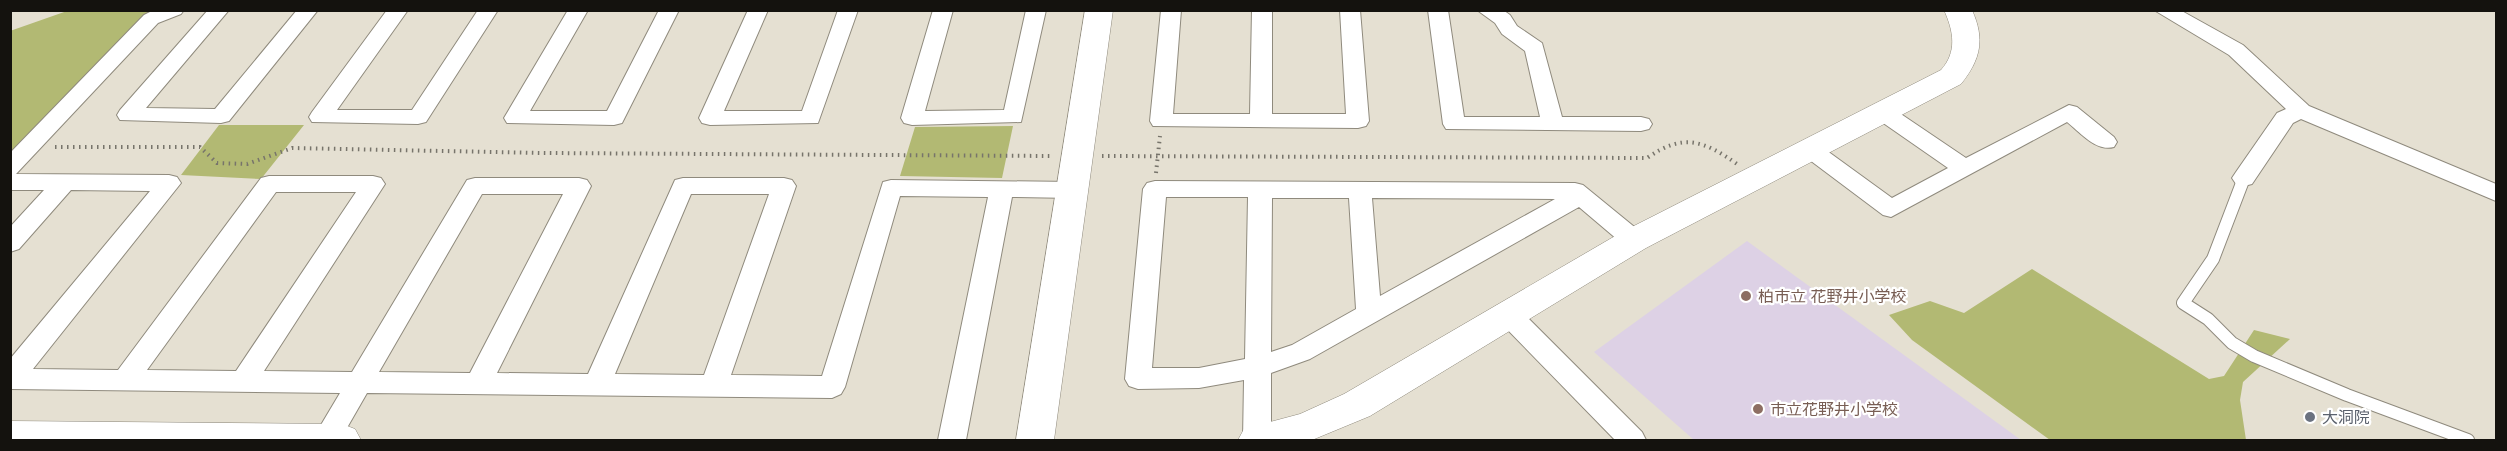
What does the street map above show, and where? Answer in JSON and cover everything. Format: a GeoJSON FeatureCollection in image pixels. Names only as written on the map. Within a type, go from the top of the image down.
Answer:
{"type":"FeatureCollection","features":[{"type":"Feature","properties":{"kind":"street"},"geometry":{"type":"LineString","coordinates":[[10,168],[151,19],[174,10]]}},
{"type":"Feature","properties":{"kind":"street"},"geometry":{"type":"LineString","coordinates":[[219,10],[128,115],[221,116],[308,10]]}},
{"type":"Feature","properties":{"kind":"street"},"geometry":{"type":"LineString","coordinates":[[398,10],[320,117],[418,117],[488,10]]}},
{"type":"Feature","properties":{"kind":"street"},"geometry":{"type":"LineString","coordinates":[[578,10],[515,118],[614,118],[669,10]]}},
{"type":"Feature","properties":{"kind":"street"},"geometry":{"type":"LineString","coordinates":[[758,10],[710,118],[810,118],[848,10]]}},
{"type":"Feature","properties":{"kind":"street"},"geometry":{"type":"LineString","coordinates":[[943,10],[912,118],[1013,117],[1036,10]]}},
{"type":"Feature","properties":{"kind":"street"},"geometry":{"type":"LineString","coordinates":[[1035,441],[1099,10]]}},
{"type":"Feature","properties":{"kind":"street"},"geometry":{"type":"LineString","coordinates":[[1171,10],[1161,121],[1358,120],[1350,10]]}},
{"type":"Feature","properties":{"kind":"street"},"geometry":{"type":"LineString","coordinates":[[1261,121],[1262,10]]}},
{"type":"Feature","properties":{"kind":"street"},"geometry":{"type":"LineString","coordinates":[[1438,10],[1454,124],[1641,124]]}},
{"type":"Feature","properties":{"kind":"street"},"geometry":{"type":"LineString","coordinates":[[1487,10],[1503,19],[1509,30],[1535,48],[1553,125]]}},
{"type":"Feature","properties":{"kind":"street"},"geometry":{"type":"LineString","coordinates":[[1260,190],[1257,441],[1307,426],[1357,405],[1634,240],[1932,89],[1959,69],[1966,59],[1967,30],[1958,10]]}},
{"type":"Feature","properties":{"kind":"street"},"geometry":{"type":"LineString","coordinates":[[2164,10],[2236,50],[2301,111],[2496,193]]}},
{"type":"Feature","properties":{"kind":"street"},"geometry":{"type":"LineString","coordinates":[[2244,178],[2285,118],[2301,111]]}},
{"type":"Feature","properties":{"kind":"street"},"geometry":{"type":"LineString","coordinates":[[1811,150],[1891,209],[2069,112],[2106,142]]}},
{"type":"Feature","properties":{"kind":"street"},"geometry":{"type":"LineString","coordinates":[[1884,113],[1965,169]]}},
{"type":"Feature","properties":{"kind":"street"},"geometry":{"type":"LineString","coordinates":[[10,182],[169,183],[10,379]]}},
{"type":"Feature","properties":{"kind":"street"},"geometry":{"type":"LineString","coordinates":[[10,243],[65,182]]}},
{"type":"Feature","properties":{"kind":"street"},"geometry":{"type":"LineString","coordinates":[[125,380],[269,184],[373,184],[243,381]]}},
{"type":"Feature","properties":{"kind":"street"},"geometry":{"type":"LineString","coordinates":[[326,440],[475,186],[579,186],[478,384]]}},
{"type":"Feature","properties":{"kind":"street"},"geometry":{"type":"LineString","coordinates":[[597,385],[683,186],[784,186],[714,385]]}},
{"type":"Feature","properties":{"kind":"street"},"geometry":{"type":"LineString","coordinates":[[10,379],[832,387],[891,188],[1073,190]]}},
{"type":"Feature","properties":{"kind":"street"},"geometry":{"type":"LineString","coordinates":[[952,441],[1002,188]]}},
{"type":"Feature","properties":{"kind":"street"},"geometry":{"type":"LineString","coordinates":[[1579,196],[1302,352],[1259,367],[1199,378],[1138,379],[1155,189],[1575,192],[1634,240]]}},
{"type":"Feature","properties":{"kind":"street"},"geometry":{"type":"LineString","coordinates":[[1360,191],[1369,315]]}},
{"type":"Feature","properties":{"kind":"street"},"geometry":{"type":"LineString","coordinates":[[1509,315],[1632,441]]}},
{"type":"Feature","properties":{"kind":"street"},"geometry":{"type":"LineString","coordinates":[[10,436],[342,441]]}},
{"type":"Feature","properties":{"kind":"lane"},"geometry":{"type":"LineString","coordinates":[[2244,178],[2225,240],[2198,286],[2183,303],[2208,319],[2232,343],[2254,356],[2347,395],[2469,441]]}},
{"type":"Feature","properties":{"kind":"path"},"geometry":{"type":"LineString","coordinates":[[1155,189],[1161,121]]}},
{"type":"Feature","properties":{"kind":"path"},"geometry":{"type":"LineString","coordinates":[[30,147],[200,147],[218,163],[247,164],[292,148],[543,153],[1647,158],[1658,149],[1683,141],[1714,147],[1755,177]]}},
{"type":"Feature","properties":{"kind":"shaded area","name":"柏市立 花野井小学校"},"geometry":{"type":"Polygon","coordinates":[[[1747,241],[2021,440],[1694,440],[1594,352],[1747,241]]]}},
{"type":"Feature","properties":{"kind":"green space"},"geometry":{"type":"Polygon","coordinates":[[[67,11],[162,11],[11,157],[10,31],[67,11]]]}},
{"type":"Feature","properties":{"kind":"green space"},"geometry":{"type":"Polygon","coordinates":[[[219,125],[304,125],[261,179],[181,175],[219,125]]]}},
{"type":"Feature","properties":{"kind":"green space"},"geometry":{"type":"Polygon","coordinates":[[[1013,126],[1002,178],[900,176],[915,127],[1013,126]]]}},
{"type":"Feature","properties":{"kind":"green space"},"geometry":{"type":"Polygon","coordinates":[[[2032,269],[2209,379],[2224,376],[2254,330],[2290,339],[2243,382],[2240,400],[2246,440],[2050,440],[1912,340],[1889,315],[1930,301],[1964,313],[2032,269]]]}},
{"type":"Feature","properties":{"kind":"place","name":"柏市立 花野井小学校"},"geometry":{"type":"Point","coordinates":[1746,296]}},
{"type":"Feature","properties":{"kind":"place","name":"市立花野井小学校"},"geometry":{"type":"Point","coordinates":[1758,409]}},
{"type":"Feature","properties":{"kind":"place","name":"大洞院"},"geometry":{"type":"Point","coordinates":[2310,417]}}]}
